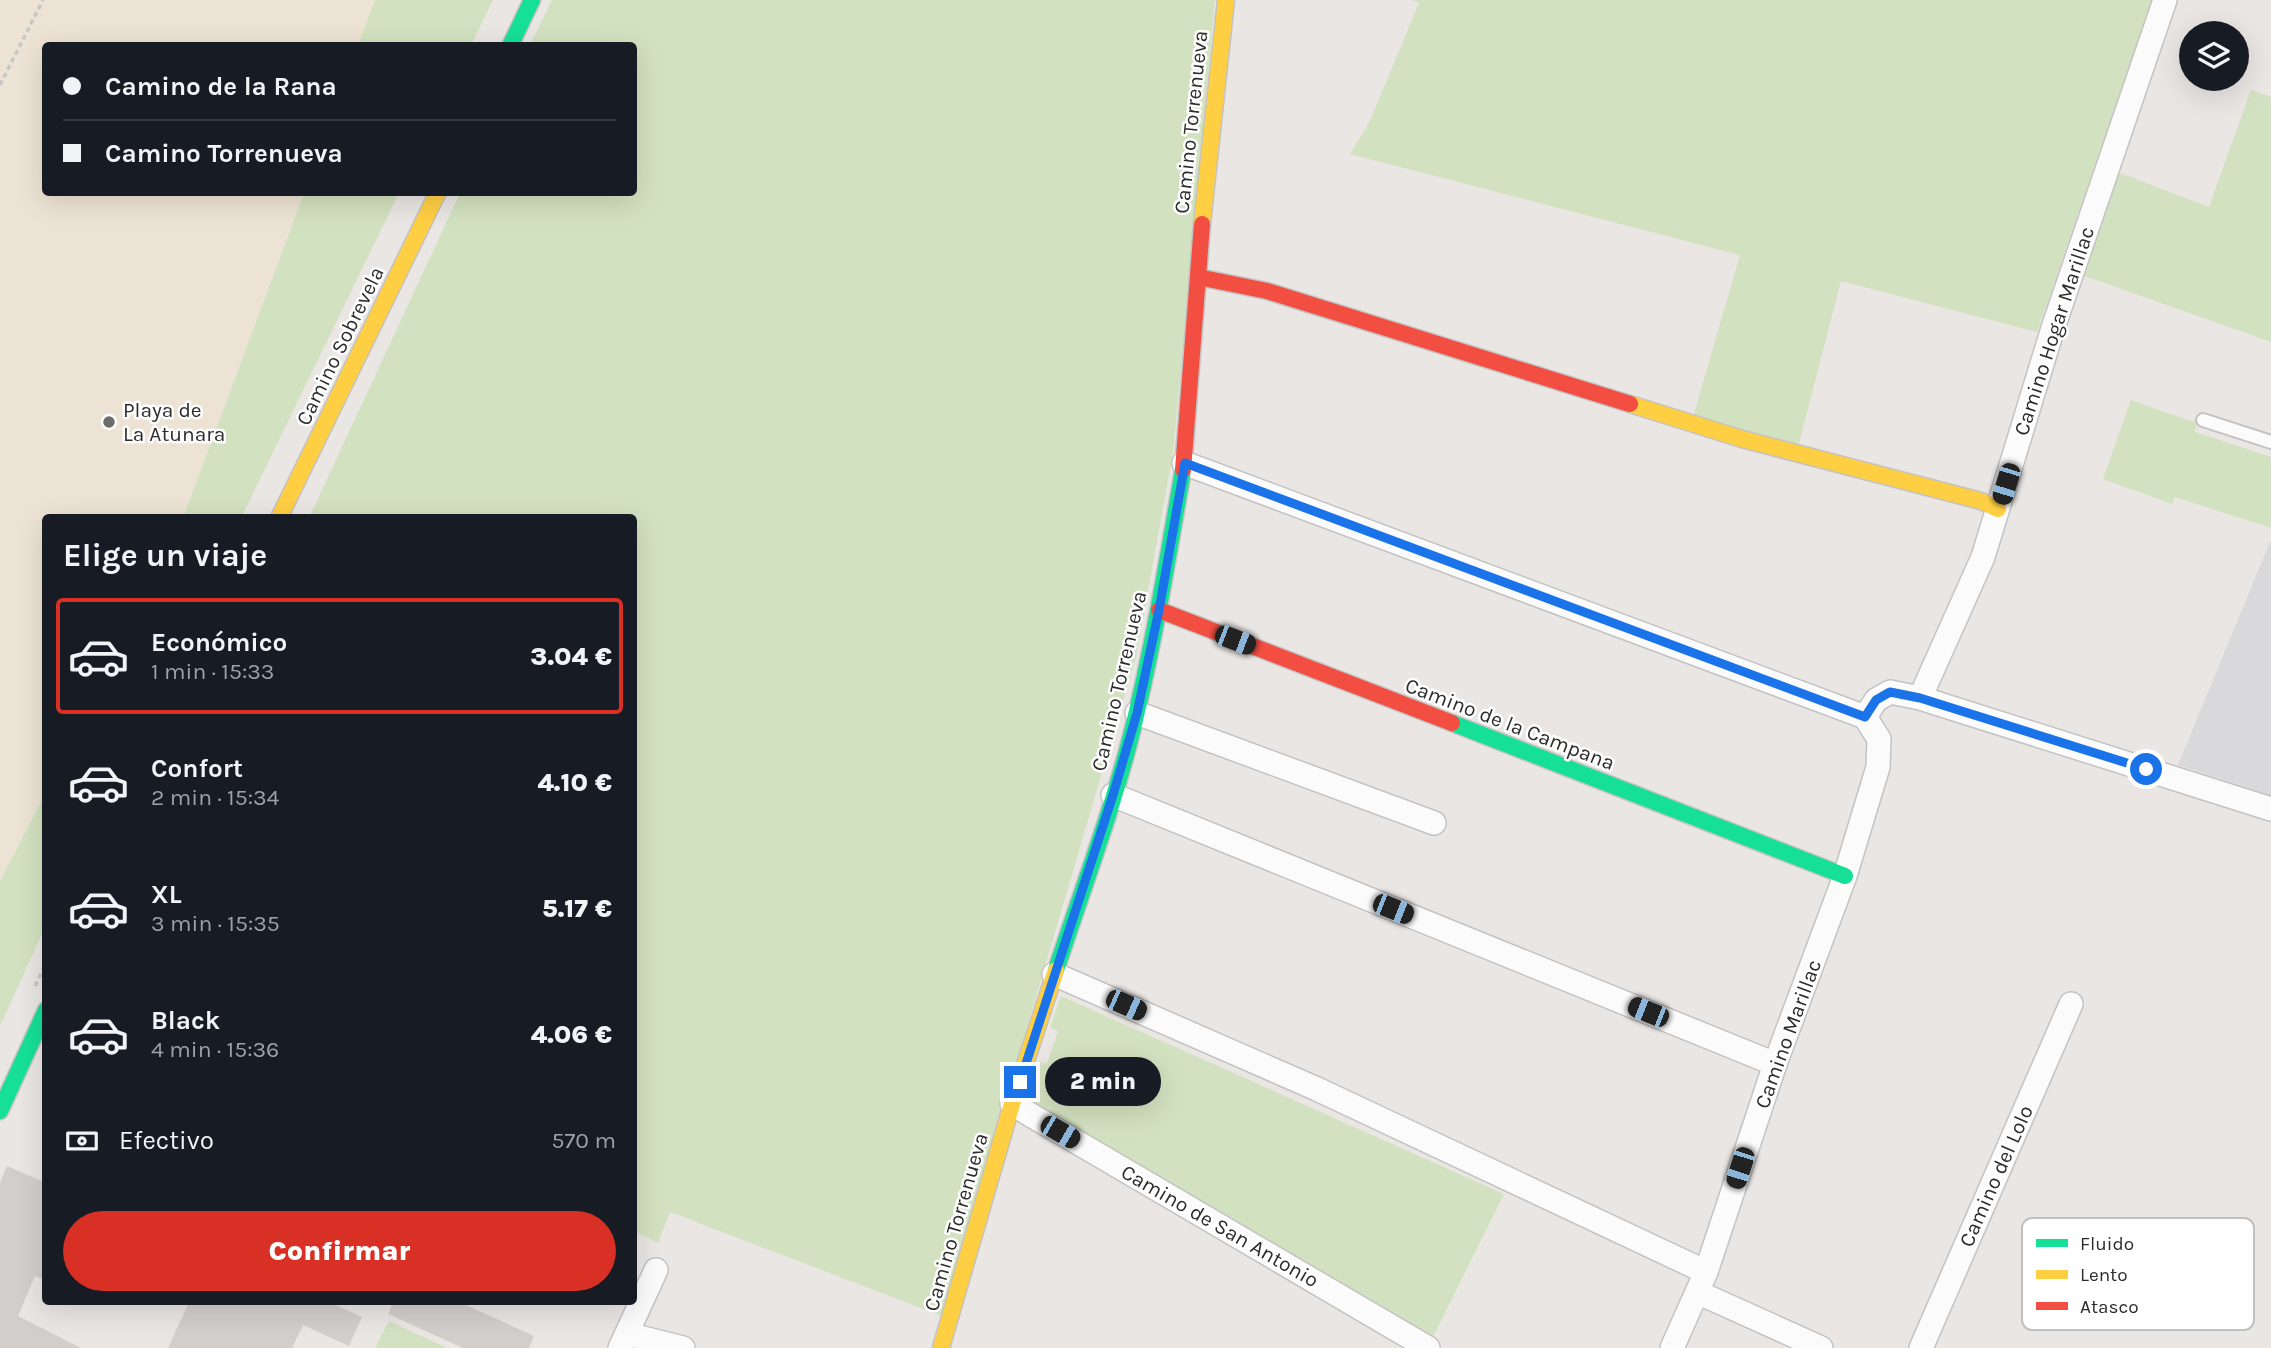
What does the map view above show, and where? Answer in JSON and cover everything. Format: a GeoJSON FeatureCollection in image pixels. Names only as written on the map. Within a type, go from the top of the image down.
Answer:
{"type":"FeatureCollection","features":[{"type":"Feature","properties":{"kind":"street"},"geometry":{"type":"LineString","coordinates":[[512,42],[532,0]]}},
{"type":"Feature","properties":{"kind":"street","name":"Camino Torrenueva"},"geometry":{"type":"LineString","coordinates":[[941,1348],[1012,1104],[1113,795],[1137,713],[1159,610],[1185,463],[1203,209],[1226,0]]}},
{"type":"Feature","properties":{"kind":"street","name":"Camino Hogar Marillac"},"geometry":{"type":"LineString","coordinates":[[1920,698],[1983,557],[2053,328],[2165,0]]}},
{"type":"Feature","properties":{"kind":"street","name":"Camino Sobrevela"},"geometry":{"type":"LineString","coordinates":[[281,514],[436,196]]}},
{"type":"Feature","properties":{"kind":"street"},"geometry":{"type":"LineString","coordinates":[[1198,277],[1267,291],[1742,439],[1981,501],[1998,509]]}},
{"type":"Feature","properties":{"kind":"street"},"geometry":{"type":"LineString","coordinates":[[1185,463],[1865,717],[1876,700],[1890,692],[1920,698],[2271,809]]}},
{"type":"Feature","properties":{"kind":"street","name":"Camino de la Campana"},"geometry":{"type":"LineString","coordinates":[[1159,610],[1845,876]]}},
{"type":"Feature","properties":{"kind":"street"},"geometry":{"type":"LineString","coordinates":[[1137,713],[1434,823]]}},
{"type":"Feature","properties":{"kind":"street","name":"Camino Marillac"},"geometry":{"type":"LineString","coordinates":[[1672,1348],[1701,1282],[1775,1064],[1845,876],[1878,767],[1879,739],[1865,717]]}},
{"type":"Feature","properties":{"kind":"street"},"geometry":{"type":"LineString","coordinates":[[1113,795],[1775,1064]]}},
{"type":"Feature","properties":{"kind":"street"},"geometry":{"type":"LineString","coordinates":[[1054,974],[1317,1089],[1701,1282],[1821,1348]]}},
{"type":"Feature","properties":{"kind":"street","name":"Camino del Lolo"},"geometry":{"type":"LineString","coordinates":[[1921,1348],[2071,1004]]}},
{"type":"Feature","properties":{"kind":"street"},"geometry":{"type":"LineString","coordinates":[[0,1111],[42,1019]]}},
{"type":"Feature","properties":{"kind":"street","name":"Camino de San Antonio"},"geometry":{"type":"LineString","coordinates":[[1012,1104],[1428,1348]]}},
{"type":"Feature","properties":{"kind":"street"},"geometry":{"type":"LineString","coordinates":[[656,1270],[624,1341],[682,1348]]}},
{"type":"Feature","properties":{"kind":"lane"},"geometry":{"type":"LineString","coordinates":[[2203,420],[2271,442]]}},
{"type":"Feature","properties":{"kind":"path"},"geometry":{"type":"LineString","coordinates":[[0,85],[43,0]]}},
{"type":"Feature","properties":{"kind":"shaded area"},"geometry":{"type":"Polygon","coordinates":[[[2271,542],[2271,795],[2178,765],[2271,542]]]}},
{"type":"Feature","properties":{"kind":"green space"},"geometry":{"type":"Polygon","coordinates":[[[375,0],[493,0],[472,42],[359,42],[375,0]]]}},
{"type":"Feature","properties":{"kind":"green space"},"geometry":{"type":"Polygon","coordinates":[[[552,0],[1215,0],[1173,453],[1136,657],[942,1316],[670,1212],[658,1243],[637,1232],[637,514],[311,514],[459,196],[637,196],[637,42],[531,42],[552,0]]]}},
{"type":"Feature","properties":{"kind":"green space"},"geometry":{"type":"Polygon","coordinates":[[[1412,0],[2153,0],[2037,332],[1841,281],[1798,447],[1693,417],[1740,255],[1350,154],[1369,123],[1419,3],[1412,0]]]}},
{"type":"Feature","properties":{"kind":"green space"},"geometry":{"type":"Polygon","coordinates":[[[2251,90],[2271,97],[2271,342],[2082,275],[2115,171],[2209,207],[2251,90]]]}},
{"type":"Feature","properties":{"kind":"green space"},"geometry":{"type":"Polygon","coordinates":[[[303,196],[398,196],[243,514],[184,514],[303,196]]]}},
{"type":"Feature","properties":{"kind":"green space"},"geometry":{"type":"Polygon","coordinates":[[[2131,400],[2196,423],[2195,432],[2271,457],[2271,528],[2175,497],[2172,504],[2103,479],[2131,400]]]}},
{"type":"Feature","properties":{"kind":"green space"},"geometry":{"type":"Polygon","coordinates":[[[42,800],[42,934],[0,1026],[0,881],[42,800]]]}},
{"type":"Feature","properties":{"kind":"green space"},"geometry":{"type":"Polygon","coordinates":[[[1061,996],[1504,1194],[1431,1341],[1028,1102],[1040,1062],[1047,1064],[1058,1031],[1050,1028],[1061,996]]]}},
{"type":"Feature","properties":{"kind":"green space"},"geometry":{"type":"Polygon","coordinates":[[[389,1321],[447,1348],[375,1348],[389,1321]]]}},
{"type":"Feature","properties":{"kind":"sand","name":"Playa de La Atunara"},"geometry":{"type":"Polygon","coordinates":[[[0,0],[375,0],[359,42],[42,42],[42,196],[303,196],[184,514],[42,514],[42,800],[0,881],[0,0]]]}},
{"type":"Feature","properties":{"kind":"building"},"geometry":{"type":"Polygon","coordinates":[[[7,1166],[42,1181],[42,1279],[35,1276],[18,1316],[81,1348],[0,1348],[0,1183],[7,1166]]]}},
{"type":"Feature","properties":{"kind":"building"},"geometry":{"type":"Polygon","coordinates":[[[188,1305],[336,1305],[362,1317],[349,1346],[303,1325],[292,1348],[168,1348],[188,1305]]]}},
{"type":"Feature","properties":{"kind":"building"},"geometry":{"type":"Polygon","coordinates":[[[392,1305],[466,1305],[534,1336],[529,1348],[463,1348],[388,1314],[392,1305]]]}},
{"type":"Feature","properties":{"kind":"traffic: fast"},"geometry":{"type":"LineString","coordinates":[[512,42],[532,0]]}},
{"type":"Feature","properties":{"kind":"traffic: fast"},"geometry":{"type":"LineString","coordinates":[[1056,970],[1129,744],[1156,621],[1183,470]]}},
{"type":"Feature","properties":{"kind":"traffic: fast"},"geometry":{"type":"LineString","coordinates":[[1452,723],[1845,876]]}},
{"type":"Feature","properties":{"kind":"traffic: fast"},"geometry":{"type":"LineString","coordinates":[[0,1111],[42,1019]]}},
{"type":"Feature","properties":{"kind":"traffic: slow"},"geometry":{"type":"LineString","coordinates":[[1202,224],[1226,0]]}},
{"type":"Feature","properties":{"kind":"traffic: slow"},"geometry":{"type":"LineString","coordinates":[[281,514],[436,196]]}},
{"type":"Feature","properties":{"kind":"traffic: slow"},"geometry":{"type":"LineString","coordinates":[[1630,404],[1742,439],[1981,501],[1998,509]]}},
{"type":"Feature","properties":{"kind":"traffic: slow"},"geometry":{"type":"LineString","coordinates":[[941,1348],[1012,1104],[1056,970]]}},
{"type":"Feature","properties":{"kind":"traffic: jam"},"geometry":{"type":"LineString","coordinates":[[1183,470],[1202,224]]}},
{"type":"Feature","properties":{"kind":"traffic: jam"},"geometry":{"type":"LineString","coordinates":[[1198,277],[1267,291],[1630,404]]}},
{"type":"Feature","properties":{"kind":"traffic: jam"},"geometry":{"type":"LineString","coordinates":[[1159,610],[1452,723]]}},
{"type":"Feature","properties":{"kind":"place","name":"Playa de La Atunara"},"geometry":{"type":"Point","coordinates":[109,422]}},
{"type":"Feature","properties":{"kind":"route"},"geometry":{"type":"LineString","coordinates":[[1020,1082],[1137,713],[1159,610],[1185,463],[1865,717],[1876,700],[1890,692],[1920,698],[2146,769]]}}]}
